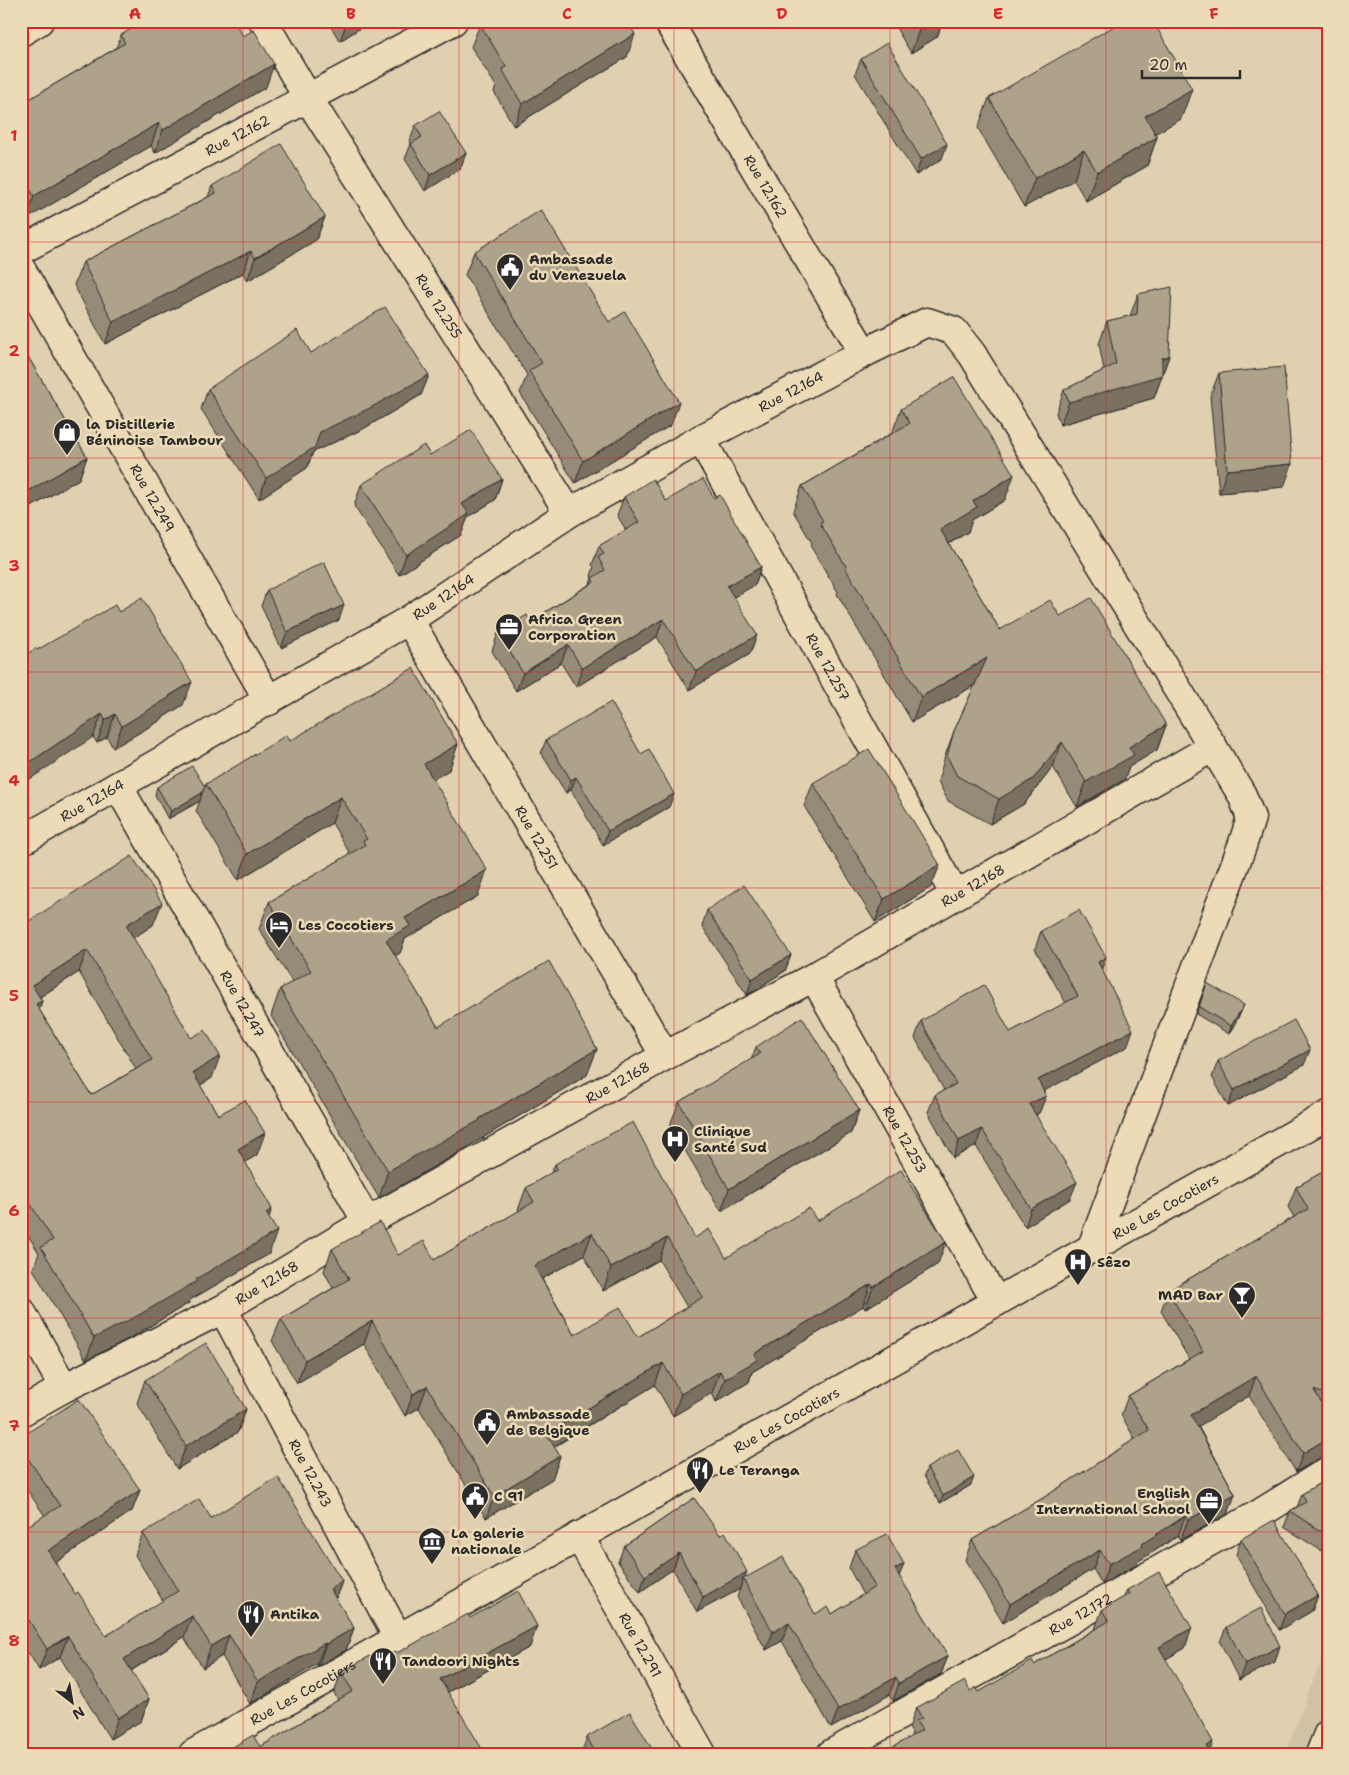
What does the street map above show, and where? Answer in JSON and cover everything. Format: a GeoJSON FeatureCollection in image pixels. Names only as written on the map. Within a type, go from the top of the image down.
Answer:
{"type":"FeatureCollection","features":[{"type":"Feature","properties":{"kind":"street"},"geometry":{"type":"LineString","coordinates":[[21,32],[40,21]]}},
{"type":"Feature","properties":{"kind":"street","name":"Rue 12.255"},"geometry":{"type":"LineString","coordinates":[[263,21],[308,98],[569,513]]}},
{"type":"Feature","properties":{"kind":"street","name":"Rue 12.162"},"geometry":{"type":"LineString","coordinates":[[21,250],[453,21]]}},
{"type":"Feature","properties":{"kind":"street","name":"Rue 12.162"},"geometry":{"type":"LineString","coordinates":[[668,21],[864,353]]}},
{"type":"Feature","properties":{"kind":"street","name":"Rue 12.249"},"geometry":{"type":"LineString","coordinates":[[21,269],[268,701]]}},
{"type":"Feature","properties":{"kind":"street","name":"Rue 12.164"},"geometry":{"type":"LineString","coordinates":[[21,841],[409,620],[569,513],[701,439],[927,322],[954,331],[972,354],[1213,746],[1242,795],[1251,818],[1092,1247]]}},
{"type":"Feature","properties":{"kind":"street","name":"Rue 12.257"},"geometry":{"type":"LineString","coordinates":[[701,439],[955,895]]}},
{"type":"Feature","properties":{"kind":"street","name":"Rue 12.251"},"geometry":{"type":"LineString","coordinates":[[409,620],[665,1056]]}},
{"type":"Feature","properties":{"kind":"street","name":"Rue 12.168"},"geometry":{"type":"LineString","coordinates":[[21,1412],[64,1388],[223,1309],[367,1222],[665,1056],[814,977],[1213,746]]}},
{"type":"Feature","properties":{"kind":"street","name":"Rue 12.247"},"geometry":{"type":"LineString","coordinates":[[118,786],[367,1222]]}},
{"type":"Feature","properties":{"kind":"street","name":"Rue 12.253"},"geometry":{"type":"LineString","coordinates":[[814,977],[996,1302]]}},
{"type":"Feature","properties":{"kind":"street","name":"Rue Les Cocotiers"},"geometry":{"type":"LineString","coordinates":[[193,1754],[1328,1115]]}},
{"type":"Feature","properties":{"kind":"street","name":"Rue 12.243"},"geometry":{"type":"LineString","coordinates":[[223,1309],[398,1638]]}},
{"type":"Feature","properties":{"kind":"street"},"geometry":{"type":"LineString","coordinates":[[21,1312],[64,1388]]}},
{"type":"Feature","properties":{"kind":"street","name":"Rue 12.172"},"geometry":{"type":"LineString","coordinates":[[831,1754],[1259,1514],[1328,1471]]}},
{"type":"Feature","properties":{"kind":"street","name":"Rue 12.291"},"geometry":{"type":"LineString","coordinates":[[579,1536],[702,1754]]}},
{"type":"Feature","properties":{"kind":"street"},"geometry":{"type":"LineString","coordinates":[[1320,1754],[1328,1734]]}},
{"type":"Feature","properties":{"kind":"shaded area"},"geometry":{"type":"Polygon","coordinates":[[[1328,1642],[1328,1754],[1285,1754],[1328,1642]]]}},
{"type":"Feature","properties":{"kind":"building"},"geometry":{"type":"Polygon","coordinates":[[[144,21],[178,21],[180,24],[184,21],[234,21],[243,36],[254,30],[274,64],[163,130],[159,123],[34,196],[21,174],[21,104],[125,43],[121,35],[144,21]]]}},
{"type":"Feature","properties":{"kind":"building"},"geometry":{"type":"Polygon","coordinates":[[[484,21],[627,21],[635,34],[522,104],[502,69],[506,67],[480,24],[484,21]]]}},
{"type":"Feature","properties":{"kind":"building"},"geometry":{"type":"Polygon","coordinates":[[[914,21],[935,21],[919,30],[914,21]]]}},
{"type":"Feature","properties":{"kind":"building"},"geometry":{"type":"Polygon","coordinates":[[[1123,21],[1153,21],[1192,89],[1145,116],[1157,137],[1097,172],[1084,150],[1035,178],[989,98],[1123,21]]]}},
{"type":"Feature","properties":{"kind":"building"},"geometry":{"type":"Polygon","coordinates":[[[887,43],[947,144],[921,159],[861,59],[887,43]]]}},
{"type":"Feature","properties":{"kind":"building"},"geometry":{"type":"Polygon","coordinates":[[[439,111],[466,153],[430,175],[411,144],[422,137],[415,126],[439,111]]]}},
{"type":"Feature","properties":{"kind":"building"},"geometry":{"type":"Polygon","coordinates":[[[281,144],[325,217],[255,258],[251,251],[113,322],[83,262],[216,193],[212,186],[281,144]]]}},
{"type":"Feature","properties":{"kind":"building"},"geometry":{"type":"Polygon","coordinates":[[[541,210],[609,322],[625,312],[679,402],[583,461],[529,371],[542,363],[474,252],[541,210]]]}},
{"type":"Feature","properties":{"kind":"building"},"geometry":{"type":"Polygon","coordinates":[[[1172,287],[1169,356],[1162,358],[1162,375],[1069,402],[1064,390],[1116,364],[1107,321],[1137,314],[1138,294],[1172,287]]]}},
{"type":"Feature","properties":{"kind":"building"},"geometry":{"type":"Polygon","coordinates":[[[385,307],[429,375],[370,408],[320,432],[315,447],[266,478],[208,389],[297,330],[311,353],[385,307]]]}},
{"type":"Feature","properties":{"kind":"building"},"geometry":{"type":"Polygon","coordinates":[[[21,345],[87,457],[25,493],[21,487],[21,345]]]}},
{"type":"Feature","properties":{"kind":"building"},"geometry":{"type":"Polygon","coordinates":[[[1284,367],[1292,464],[1227,470],[1219,373],[1284,367]]]}},
{"type":"Feature","properties":{"kind":"building"},"geometry":{"type":"Polygon","coordinates":[[[954,377],[1014,475],[973,501],[977,507],[940,529],[1000,630],[1050,600],[1060,616],[1091,598],[1166,725],[1129,747],[1134,755],[1086,782],[1062,742],[1033,779],[999,799],[957,776],[947,756],[954,731],[987,658],[921,697],[820,523],[823,521],[802,486],[910,423],[901,409],[954,377]]]}},
{"type":"Feature","properties":{"kind":"building"},"geometry":{"type":"Polygon","coordinates":[[[471,430],[502,479],[462,504],[469,514],[406,555],[361,485],[424,445],[430,455],[471,430]]]}},
{"type":"Feature","properties":{"kind":"building"},"geometry":{"type":"Polygon","coordinates":[[[653,479],[666,501],[703,479],[714,498],[720,495],[761,567],[727,586],[757,635],[696,672],[663,619],[582,668],[568,645],[523,673],[498,633],[527,615],[531,621],[594,582],[592,578],[605,570],[598,557],[604,554],[599,546],[639,522],[624,497],[653,479]]]}},
{"type":"Feature","properties":{"kind":"building"},"geometry":{"type":"Polygon","coordinates":[[[324,562],[344,605],[287,632],[267,590],[324,562]]]}},
{"type":"Feature","properties":{"kind":"building"},"geometry":{"type":"Polygon","coordinates":[[[142,598],[192,682],[122,726],[115,714],[105,720],[102,714],[21,768],[21,658],[115,605],[119,612],[142,598]]]}},
{"type":"Feature","properties":{"kind":"building"},"geometry":{"type":"Polygon","coordinates":[[[413,668],[458,744],[424,764],[487,870],[405,918],[410,926],[386,940],[438,1027],[549,961],[597,1049],[480,1120],[388,1171],[280,989],[311,971],[269,902],[365,845],[363,841],[367,839],[341,797],[247,854],[206,784],[287,735],[290,741],[413,668]]]}},
{"type":"Feature","properties":{"kind":"building"},"geometry":{"type":"Polygon","coordinates":[[[611,702],[641,754],[649,749],[674,794],[608,831],[576,777],[571,780],[546,740],[611,702]]]}},
{"type":"Feature","properties":{"kind":"building"},"geometry":{"type":"Polygon","coordinates":[[[869,749],[940,865],[884,899],[813,783],[869,749]]]}},
{"type":"Feature","properties":{"kind":"building"},"geometry":{"type":"Polygon","coordinates":[[[192,766],[205,787],[202,793],[171,811],[157,787],[192,766]]]}},
{"type":"Feature","properties":{"kind":"building"},"geometry":{"type":"Polygon","coordinates":[[[132,856],[162,903],[126,925],[191,1038],[205,1030],[220,1056],[193,1073],[218,1115],[245,1100],[265,1133],[238,1149],[272,1209],[266,1213],[277,1231],[139,1315],[94,1338],[41,1247],[53,1240],[21,1189],[21,926],[132,856]],[[87,950],[32,985],[42,1001],[36,1004],[91,1095],[152,1060],[87,950]]]}},
{"type":"Feature","properties":{"kind":"building"},"geometry":{"type":"Polygon","coordinates":[[[744,885],[791,955],[752,979],[707,910],[744,885]]]}},
{"type":"Feature","properties":{"kind":"building"},"geometry":{"type":"Polygon","coordinates":[[[1079,910],[1106,957],[1098,962],[1133,1030],[1038,1080],[1046,1096],[1029,1104],[1077,1182],[1031,1209],[982,1129],[959,1141],[935,1095],[956,1084],[921,1021],[984,985],[1010,1032],[1078,996],[1041,931],[1079,910]]]}},
{"type":"Feature","properties":{"kind":"building"},"geometry":{"type":"Polygon","coordinates":[[[1207,983],[1244,1005],[1231,1026],[1199,1007],[1207,983]]]}},
{"type":"Feature","properties":{"kind":"building"},"geometry":{"type":"Polygon","coordinates":[[[802,1017],[859,1110],[729,1189],[679,1102],[760,1054],[756,1047],[802,1017]]]}},
{"type":"Feature","properties":{"kind":"building"},"geometry":{"type":"Polygon","coordinates":[[[1294,1020],[1310,1050],[1234,1090],[1218,1061],[1294,1020]]]}},
{"type":"Feature","properties":{"kind":"building"},"geometry":{"type":"Polygon","coordinates":[[[633,1122],[695,1238],[709,1229],[726,1258],[809,1208],[817,1221],[901,1170],[946,1242],[873,1287],[871,1284],[754,1354],[757,1360],[725,1379],[720,1371],[681,1394],[663,1363],[546,1434],[560,1456],[494,1496],[427,1386],[413,1394],[372,1321],[305,1360],[281,1319],[349,1279],[332,1249],[380,1222],[398,1255],[424,1241],[434,1260],[534,1202],[526,1188],[557,1169],[555,1164],[633,1122]],[[592,1233],[534,1266],[574,1335],[620,1307],[638,1337],[703,1297],[667,1238],[611,1268],[592,1233]]]}},
{"type":"Feature","properties":{"kind":"building"},"geometry":{"type":"Polygon","coordinates":[[[1328,1169],[1328,1396],[1314,1390],[1328,1414],[1328,1438],[1303,1453],[1256,1376],[1191,1415],[1235,1494],[1188,1520],[1185,1516],[1142,1544],[1143,1546],[1109,1564],[1100,1550],[1010,1604],[972,1540],[1043,1498],[1149,1430],[1128,1396],[1203,1351],[1168,1291],[1308,1209],[1296,1187],[1328,1169]]]}},
{"type":"Feature","properties":{"kind":"building"},"geometry":{"type":"Polygon","coordinates":[[[206,1343],[246,1409],[186,1446],[145,1380],[206,1343]]]}},
{"type":"Feature","properties":{"kind":"building"},"geometry":{"type":"Polygon","coordinates":[[[79,1399],[140,1490],[48,1551],[75,1594],[78,1592],[106,1636],[178,1591],[143,1533],[199,1499],[211,1518],[278,1477],[342,1581],[330,1589],[354,1628],[258,1682],[229,1635],[211,1646],[192,1616],[124,1659],[149,1699],[118,1718],[68,1636],[47,1649],[25,1614],[21,1616],[21,1530],[60,1506],[21,1448],[21,1437],[79,1399]]]}},
{"type":"Feature","properties":{"kind":"building"},"geometry":{"type":"Polygon","coordinates":[[[958,1450],[974,1477],[943,1496],[927,1468],[958,1450]]]}},
{"type":"Feature","properties":{"kind":"building"},"geometry":{"type":"Polygon","coordinates":[[[1328,1478],[1328,1536],[1290,1511],[1306,1502],[1302,1494],[1328,1478]]]}},
{"type":"Feature","properties":{"kind":"building"},"geometry":{"type":"Polygon","coordinates":[[[694,1498],[720,1535],[725,1532],[747,1572],[703,1597],[679,1553],[645,1576],[624,1546],[694,1498]]]}},
{"type":"Feature","properties":{"kind":"building"},"geometry":{"type":"Polygon","coordinates":[[[1274,1520],[1318,1595],[1285,1614],[1241,1539],[1274,1520]]]}},
{"type":"Feature","properties":{"kind":"building"},"geometry":{"type":"Polygon","coordinates":[[[887,1534],[904,1564],[895,1569],[948,1656],[899,1683],[896,1677],[838,1710],[789,1623],[773,1632],[743,1579],[783,1557],[815,1614],[828,1607],[832,1614],[875,1587],[855,1550],[887,1534]]]}},
{"type":"Feature","properties":{"kind":"building"},"geometry":{"type":"Polygon","coordinates":[[[1159,1572],[1192,1628],[1159,1647],[1213,1742],[1206,1746],[1212,1754],[881,1754],[922,1730],[916,1721],[922,1718],[916,1708],[965,1681],[970,1691],[976,1687],[979,1692],[1032,1661],[1034,1665],[1109,1621],[1102,1610],[1129,1594],[1127,1590],[1159,1572]]]}},
{"type":"Feature","properties":{"kind":"building"},"geometry":{"type":"Polygon","coordinates":[[[518,1591],[537,1626],[440,1679],[485,1754],[221,1754],[253,1735],[260,1747],[353,1691],[341,1672],[370,1656],[374,1664],[468,1614],[470,1618],[518,1591]]]}},
{"type":"Feature","properties":{"kind":"building"},"geometry":{"type":"Polygon","coordinates":[[[1261,1608],[1280,1646],[1245,1664],[1226,1627],[1261,1608]]]}},
{"type":"Feature","properties":{"kind":"building"},"geometry":{"type":"Polygon","coordinates":[[[630,1712],[655,1754],[592,1754],[595,1752],[587,1737],[630,1712]]]}},
{"type":"Feature","properties":{"kind":"place","name":"Ambassade du Venezuela"},"geometry":{"type":"Point","coordinates":[510,291]}},
{"type":"Feature","properties":{"kind":"place","name":"la Distillerie Béninoise Tambour"},"geometry":{"type":"Point","coordinates":[67,456]}},
{"type":"Feature","properties":{"kind":"place","name":"Africa Green Corporation"},"geometry":{"type":"Point","coordinates":[509,651]}},
{"type":"Feature","properties":{"kind":"place","name":"Les Cocotiers"},"geometry":{"type":"Point","coordinates":[279,949]}},
{"type":"Feature","properties":{"kind":"place","name":"Clinique Santé Sud"},"geometry":{"type":"Point","coordinates":[675,1163]}},
{"type":"Feature","properties":{"kind":"place","name":"Sêzo"},"geometry":{"type":"Point","coordinates":[1078,1286]}},
{"type":"Feature","properties":{"kind":"place","name":"MAD Bar"},"geometry":{"type":"Point","coordinates":[1242,1319]}},
{"type":"Feature","properties":{"kind":"place","name":"Ambassade de Belgique"},"geometry":{"type":"Point","coordinates":[487,1446]}},
{"type":"Feature","properties":{"kind":"place","name":"Le Teranga"},"geometry":{"type":"Point","coordinates":[700,1494]}},
{"type":"Feature","properties":{"kind":"place","name":"C 91"},"geometry":{"type":"Point","coordinates":[475,1520]}},
{"type":"Feature","properties":{"kind":"place","name":"English International School"},"geometry":{"type":"Point","coordinates":[1209,1525]}},
{"type":"Feature","properties":{"kind":"place","name":"La galerie nationale"},"geometry":{"type":"Point","coordinates":[432,1565]}},
{"type":"Feature","properties":{"kind":"place","name":"Antika"},"geometry":{"type":"Point","coordinates":[251,1638]}},
{"type":"Feature","properties":{"kind":"place","name":"Tandoori Nights"},"geometry":{"type":"Point","coordinates":[383,1685]}}]}
